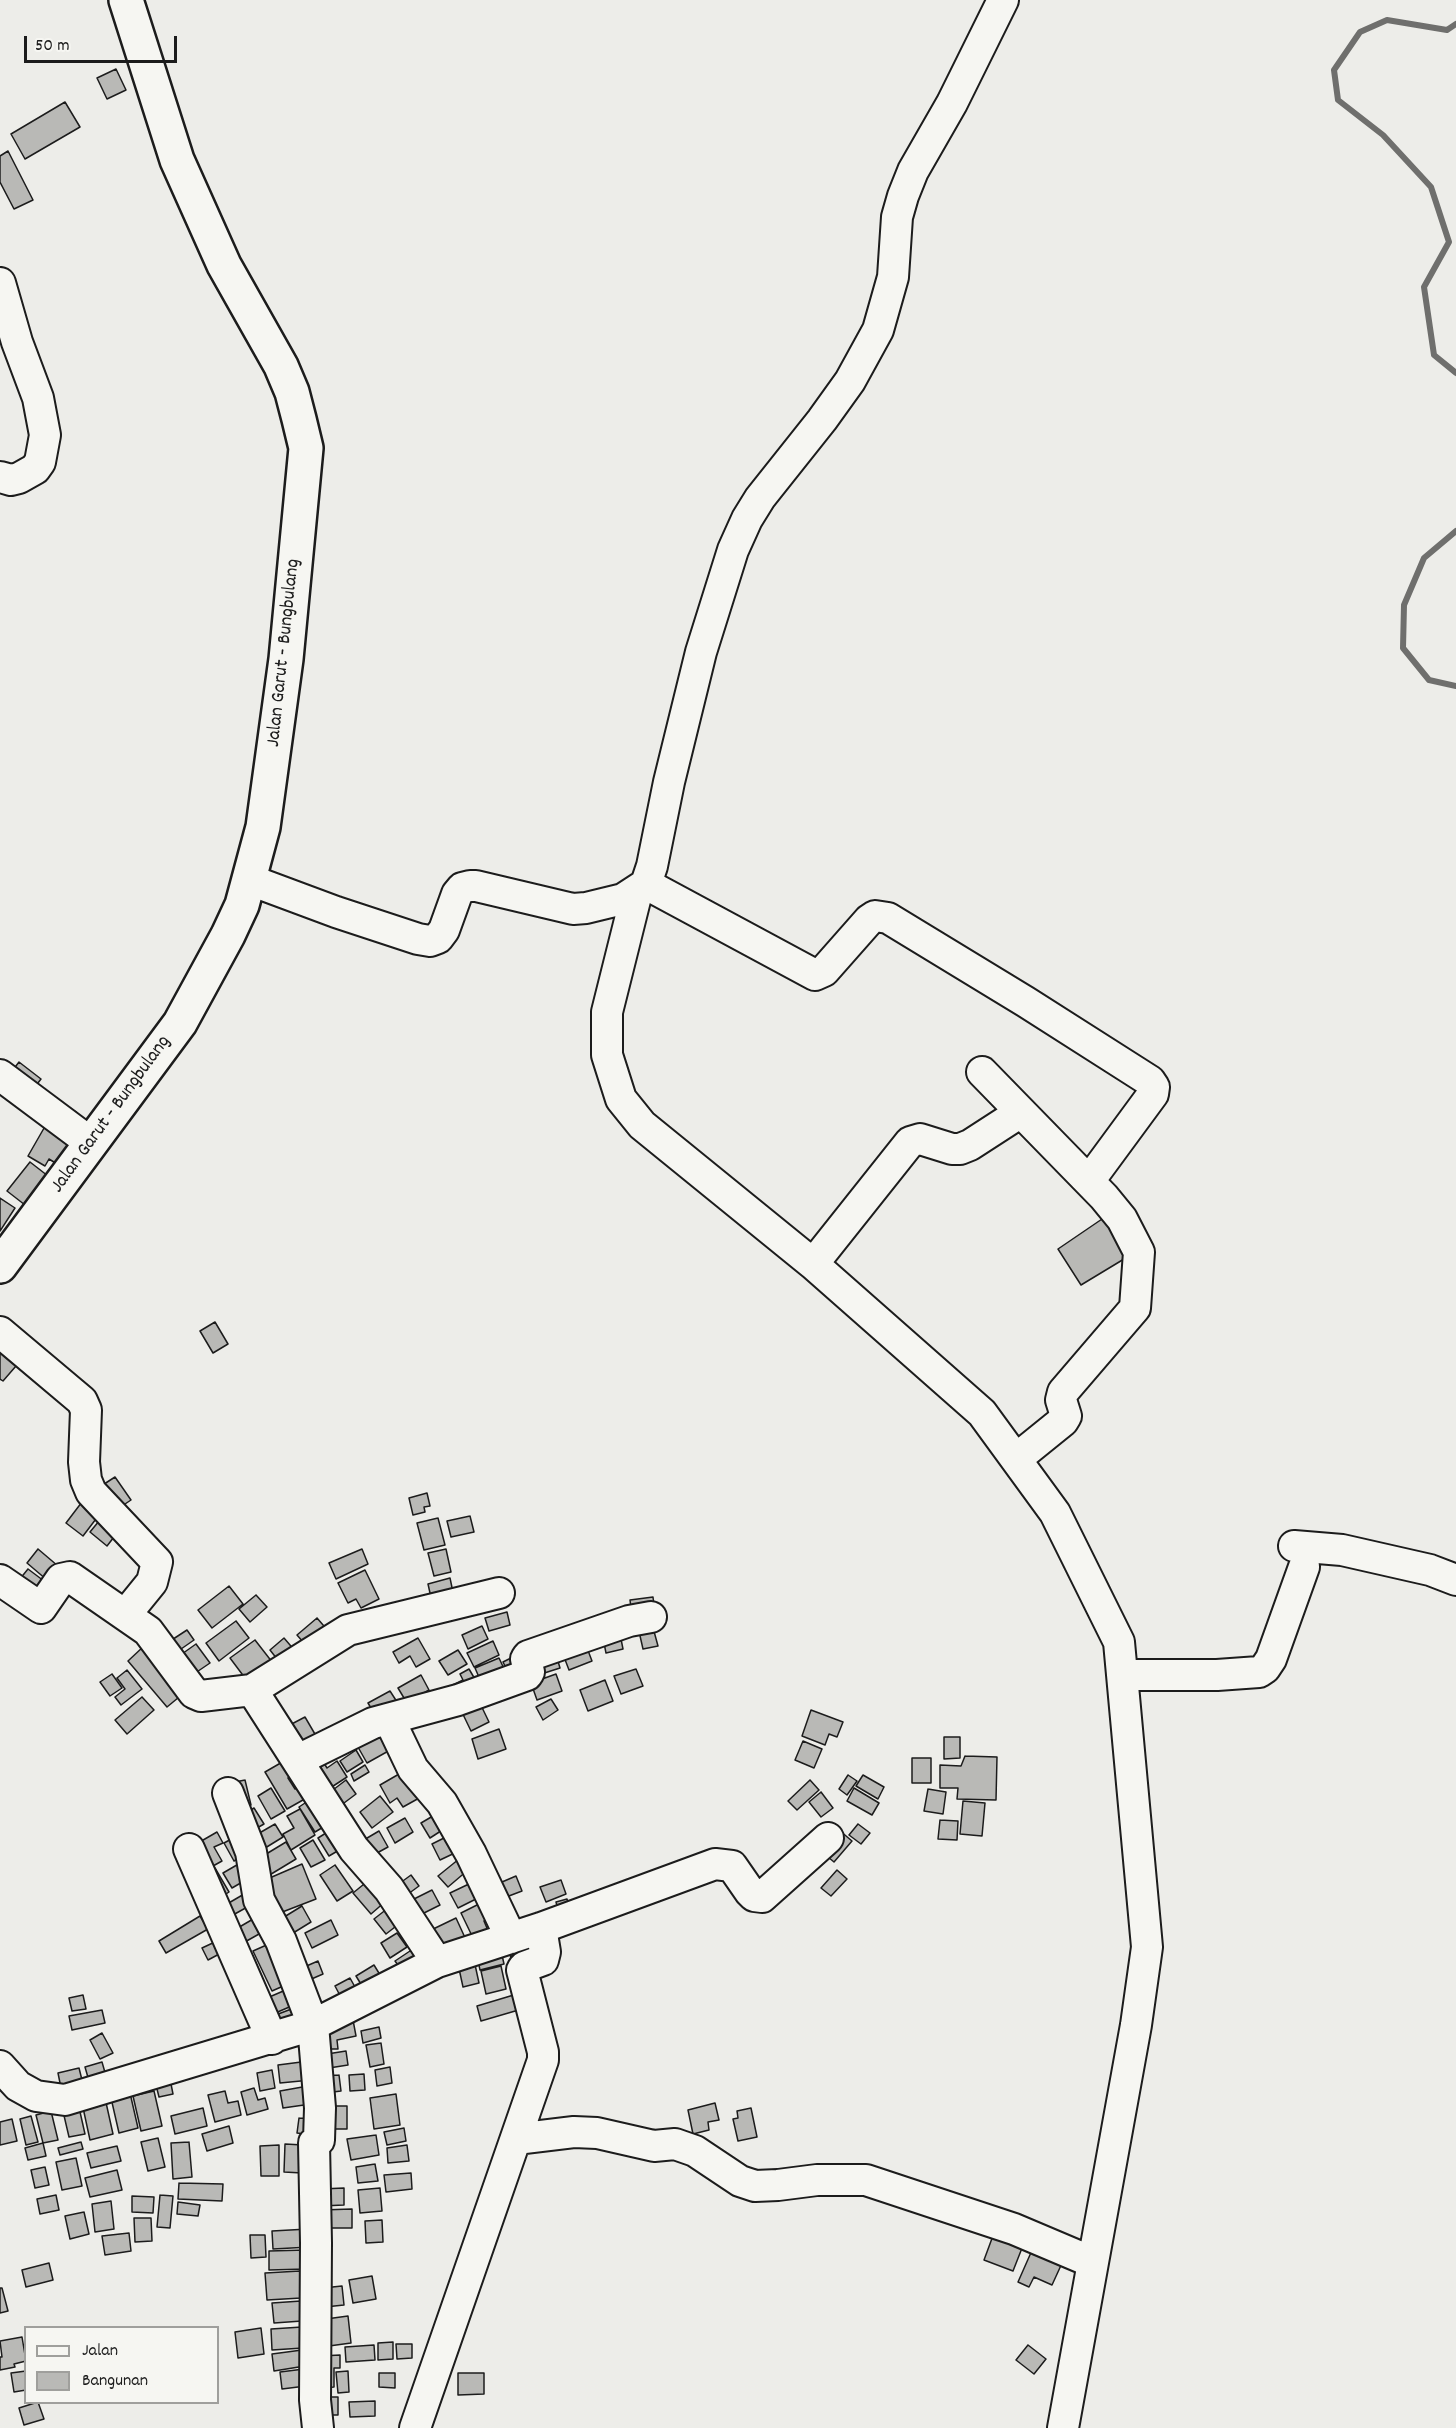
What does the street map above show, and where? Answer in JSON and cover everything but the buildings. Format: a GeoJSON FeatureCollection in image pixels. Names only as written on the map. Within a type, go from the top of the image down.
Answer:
{"type":"FeatureCollection","features":[{"type":"Feature","properties":{"kind":"main road","name":"Jalan Garut - Bungbulang"},"geometry":{"type":"LineString","coordinates":[[0,1266],[191,1005],[225,942],[242,905],[263,827],[286,659],[306,448],[292,392],[281,366],[224,265],[177,160],[126,0]]}},
{"type":"Feature","properties":{"kind":"street"},"geometry":{"type":"LineString","coordinates":[[1003,0],[952,102],[913,171],[903,196],[897,217],[893,277],[878,330],[850,381],[751,512],[733,550],[698,661],[669,782],[652,866],[641,888],[607,1012],[607,1055],[621,1099],[642,1125],[813,1264],[982,1413],[1055,1513],[1119,1642],[1147,1947],[1136,2025],[1062,2428]]}},
{"type":"Feature","properties":{"kind":"street"},"geometry":{"type":"LineString","coordinates":[[0,283],[17,342],[38,399],[45,435],[40,462],[35,469],[11,480],[0,477]]}},
{"type":"Feature","properties":{"kind":"street"},"geometry":{"type":"LineString","coordinates":[[250,879],[336,912],[430,941],[438,938],[444,930],[457,894],[462,888],[476,886],[573,909],[623,899],[641,888]]}},
{"type":"Feature","properties":{"kind":"street"},"geometry":{"type":"LineString","coordinates":[[641,888],[814,975],[824,971],[869,920],[875,916],[888,918],[1150,1081],[1154,1087],[1153,1094],[1089,1181]]}},
{"type":"Feature","properties":{"kind":"street"},"geometry":{"type":"LineString","coordinates":[[982,1072],[1122,1218],[1139,1252],[1136,1308],[1063,1392],[1061,1400],[1066,1416],[1063,1421],[1016,1459]]}},
{"type":"Feature","properties":{"kind":"street"},"geometry":{"type":"LineString","coordinates":[[0,1075],[91,1143]]}},
{"type":"Feature","properties":{"kind":"street"},"geometry":{"type":"LineString","coordinates":[[813,1264],[910,1142],[920,1139],[952,1149],[960,1149],[1021,1112]]}},
{"type":"Feature","properties":{"kind":"street"},"geometry":{"type":"LineString","coordinates":[[0,1332],[82,1401],[86,1410],[84,1462],[86,1480],[91,1492],[157,1562],[152,1582],[126,1614]]}},
{"type":"Feature","properties":{"kind":"street"},"geometry":{"type":"LineString","coordinates":[[1123,1675],[1217,1675],[1259,1672],[1265,1668],[1271,1659],[1299,1556],[1342,1550],[1430,1570],[1456,1580]]}},
{"type":"Feature","properties":{"kind":"street"},"geometry":{"type":"LineString","coordinates":[[0,1580],[41,1608],[61,1579],[70,1577],[126,1614],[152,1635],[188,1688],[201,1696],[252,1690],[348,1630],[499,1593]]}},
{"type":"Feature","properties":{"kind":"street"},"geometry":{"type":"LineString","coordinates":[[298,1760],[373,1723],[458,1700],[527,1675],[529,1672],[526,1659],[528,1656],[629,1621],[651,1617]]}},
{"type":"Feature","properties":{"kind":"street"},"geometry":{"type":"LineString","coordinates":[[252,1690],[354,1849],[389,1889],[437,1962]]}},
{"type":"Feature","properties":{"kind":"street"},"geometry":{"type":"LineString","coordinates":[[389,1719],[413,1769],[442,1803],[471,1854],[512,1938]]}},
{"type":"Feature","properties":{"kind":"street"},"geometry":{"type":"LineString","coordinates":[[228,1793],[251,1852],[259,1900],[281,1941],[313,2025],[320,2108],[319,2140],[314,2143],[315,2400],[318,2428]]}},
{"type":"Feature","properties":{"kind":"street"},"geometry":{"type":"LineString","coordinates":[[0,2066],[18,2086],[36,2096],[64,2100],[313,2025],[437,1962],[541,1928],[715,1864],[732,1866],[750,1892],[762,1898],[828,1838]]}},
{"type":"Feature","properties":{"kind":"street"},"geometry":{"type":"LineString","coordinates":[[189,1849],[272,2039]]}},
{"type":"Feature","properties":{"kind":"street"},"geometry":{"type":"LineString","coordinates":[[415,2428],[543,2060],[543,2052],[522,1970],[524,1967],[543,1960],[545,1952],[541,1928]]}},
{"type":"Feature","properties":{"kind":"street"},"geometry":{"type":"LineString","coordinates":[[516,2139],[574,2132],[597,2133],[654,2146],[675,2144],[695,2151],[740,2181],[755,2186],[778,2186],[817,2180],[866,2180],[1014,2229],[1092,2262]]}},
{"type":"Feature","properties":{"kind":"waterway"},"geometry":{"type":"LineString","coordinates":[[1456,24],[1447,30],[1387,20],[1360,32],[1334,70],[1338,100],[1383,135],[1431,187],[1449,242],[1424,287],[1434,355],[1456,373]]}},
{"type":"Feature","properties":{"kind":"waterway"},"geometry":{"type":"LineString","coordinates":[[1456,531],[1424,558],[1404,605],[1403,648],[1429,680],[1456,686]]}}]}
